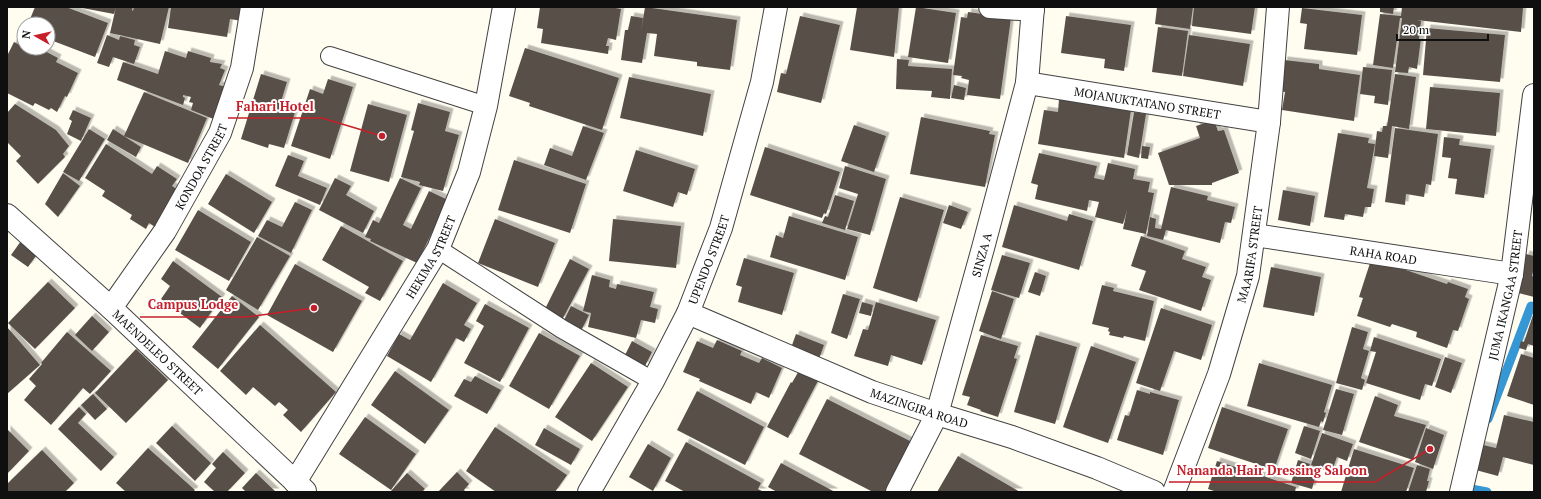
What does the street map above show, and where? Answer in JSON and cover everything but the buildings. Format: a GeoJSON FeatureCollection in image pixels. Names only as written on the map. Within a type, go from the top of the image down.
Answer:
{"type":"FeatureCollection","features":[{"type":"Feature","properties":{"kind":"street","name":"KONDOA STREET"},"geometry":{"type":"LineString","coordinates":[[111,308],[165,231],[220,133],[242,68],[252,7]]}},
{"type":"Feature","properties":{"kind":"street","name":"HEKIMA STREET"},"geometry":{"type":"LineString","coordinates":[[300,487],[438,249],[469,172],[486,106],[504,7]]}},
{"type":"Feature","properties":{"kind":"street","name":"UPENDO STREET"},"geometry":{"type":"LineString","coordinates":[[589,492],[653,382],[688,313],[721,228],[762,82],[776,7]]}},
{"type":"Feature","properties":{"kind":"street"},"geometry":{"type":"LineString","coordinates":[[990,7],[1033,9]]}},
{"type":"Feature","properties":{"kind":"street","name":"MAARIFA STREET"},"geometry":{"type":"LineString","coordinates":[[1174,492],[1219,374],[1248,276],[1269,122],[1278,7]]}},
{"type":"Feature","properties":{"kind":"street","name":"SINZA A"},"geometry":{"type":"LineString","coordinates":[[897,492],[937,414],[983,248],[1026,82],[1033,9]]}},
{"type":"Feature","properties":{"kind":"street","name":"MOJANUKTATANO STREET"},"geometry":{"type":"LineString","coordinates":[[1026,82],[1269,122]]}},
{"type":"Feature","properties":{"kind":"street","name":"JUMA IKANGAA STREET"},"geometry":{"type":"LineString","coordinates":[[1461,492],[1512,274],[1534,95]]}},
{"type":"Feature","properties":{"kind":"street","name":"MAENDELEO STREET"},"geometry":{"type":"LineString","coordinates":[[7,215],[111,308],[300,487]]}},
{"type":"Feature","properties":{"kind":"street","name":"RAHA ROAD"},"geometry":{"type":"LineString","coordinates":[[1254,235],[1512,274]]}},
{"type":"Feature","properties":{"kind":"street","name":"MAZINGIRA ROAD"},"geometry":{"type":"LineString","coordinates":[[688,313],[872,392],[1012,437],[1097,468],[1154,492]]}},
{"type":"Feature","properties":{"kind":"lane"},"geometry":{"type":"LineString","coordinates":[[330,56],[486,106]]}},
{"type":"Feature","properties":{"kind":"lane"},"geometry":{"type":"LineString","coordinates":[[438,249],[562,329],[653,382]]}},
{"type":"Feature","properties":{"kind":"waterway"},"geometry":{"type":"LineString","coordinates":[[1488,419],[1531,306]]}},
{"type":"Feature","properties":{"kind":"waterway"},"geometry":{"type":"LineString","coordinates":[[1466,484],[1466,488],[1487,492]]}},
{"type":"Feature","properties":{"kind":"place","name":"Fahari Hotel"},"geometry":{"type":"Point","coordinates":[382,136]}},
{"type":"Feature","properties":{"kind":"place","name":"Campus Lodge"},"geometry":{"type":"Point","coordinates":[314,308]}},
{"type":"Feature","properties":{"kind":"place","name":"Nananda Hair Dressing Saloon"},"geometry":{"type":"Point","coordinates":[1430,449]}}]}
